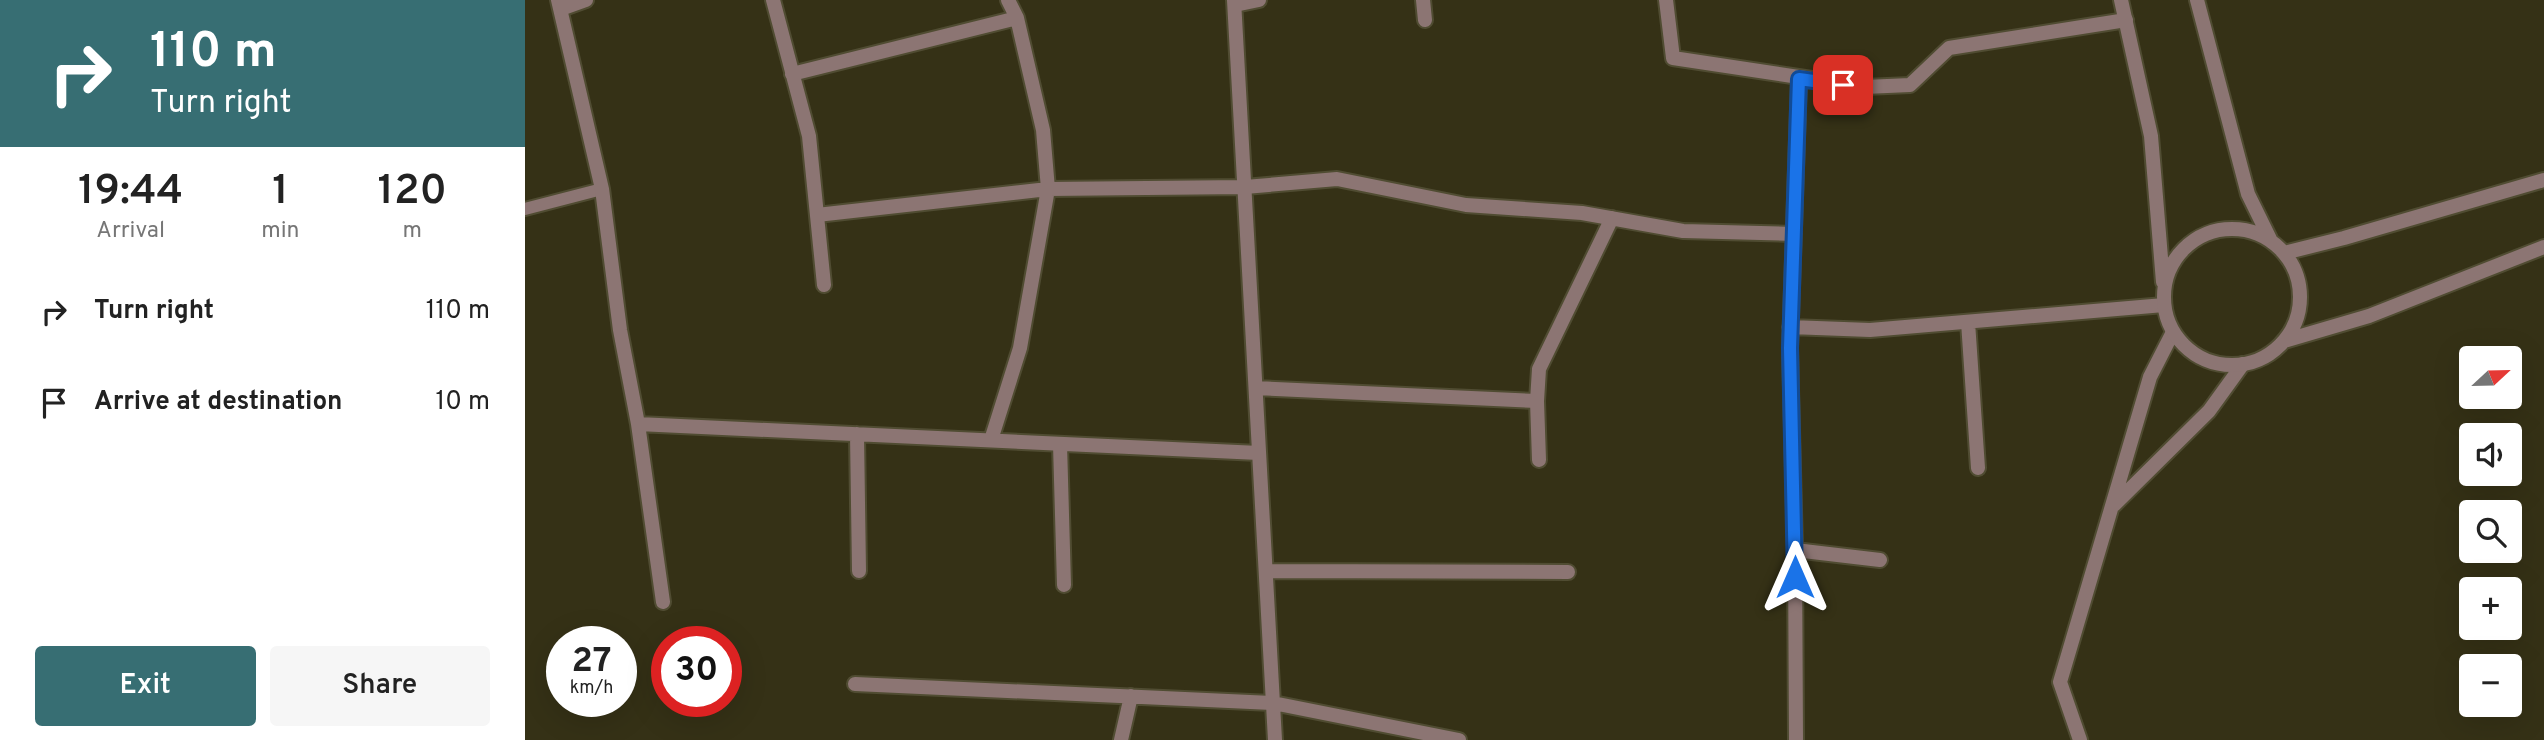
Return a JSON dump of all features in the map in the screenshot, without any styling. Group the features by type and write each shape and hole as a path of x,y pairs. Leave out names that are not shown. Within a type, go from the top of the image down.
{"street":[{"path":"586,0 559,4 602,189 663,602"},
{"path":"773,0 809,136 824,285"},
{"path":"991,440 1020,348 1048,189 1043,130 1017,18 1008,0"},
{"path":"1259,0 1234,3 1275,740"},
{"path":"1423,0 1425,20"},
{"path":"1666,0 1673,58 1865,87 1910,85 1949,48 2126,20"},
{"path":"2121,0 2151,136 2164,299 2173,331 2196,355 2211,362 2227,365 2258,360 2284,341 2296,320 2300,297 2296,274 2284,253 2271,241 2252,232 2232,228 2211,231 2193,240 2178,255 2168,272 2164,299"},
{"path":"2197,0 2248,194 2271,241"},
{"path":"792,74 1017,18"},
{"path":"1796,740 1790,327 1799,79"},
{"path":"817,215 1048,189 1245,187 1338,179 1466,205 1582,213 1683,231 1794,234"},
{"path":"2284,253 2544,180"},
{"path":"1539,460 1539,369 1612,218"},
{"path":"2284,341 2369,316 2544,247"},
{"path":"1790,327 1870,330 1968,322 2164,299"},
{"path":"1968,322 1978,468"},
{"path":"2080,740 2060,682 2150,377 2173,331"},
{"path":"2112,506 2209,411 2243,364"},
{"path":"1256,387 1537,401"},
{"path":"638,424 1259,453"},
{"path":"857,434 859,570"},
{"path":"1060,443 1064,585"},
{"path":"1795,550 1880,560"},
{"path":"1266,571 1568,572"},
{"path":"855,684 1273,703 1459,740"},
{"path":"1121,740 1131,696"}],"lane":[{"path":"525,209 602,189"}],"route":[{"path":"1795,577 1790,348 1799,79 1843,85"}]}
